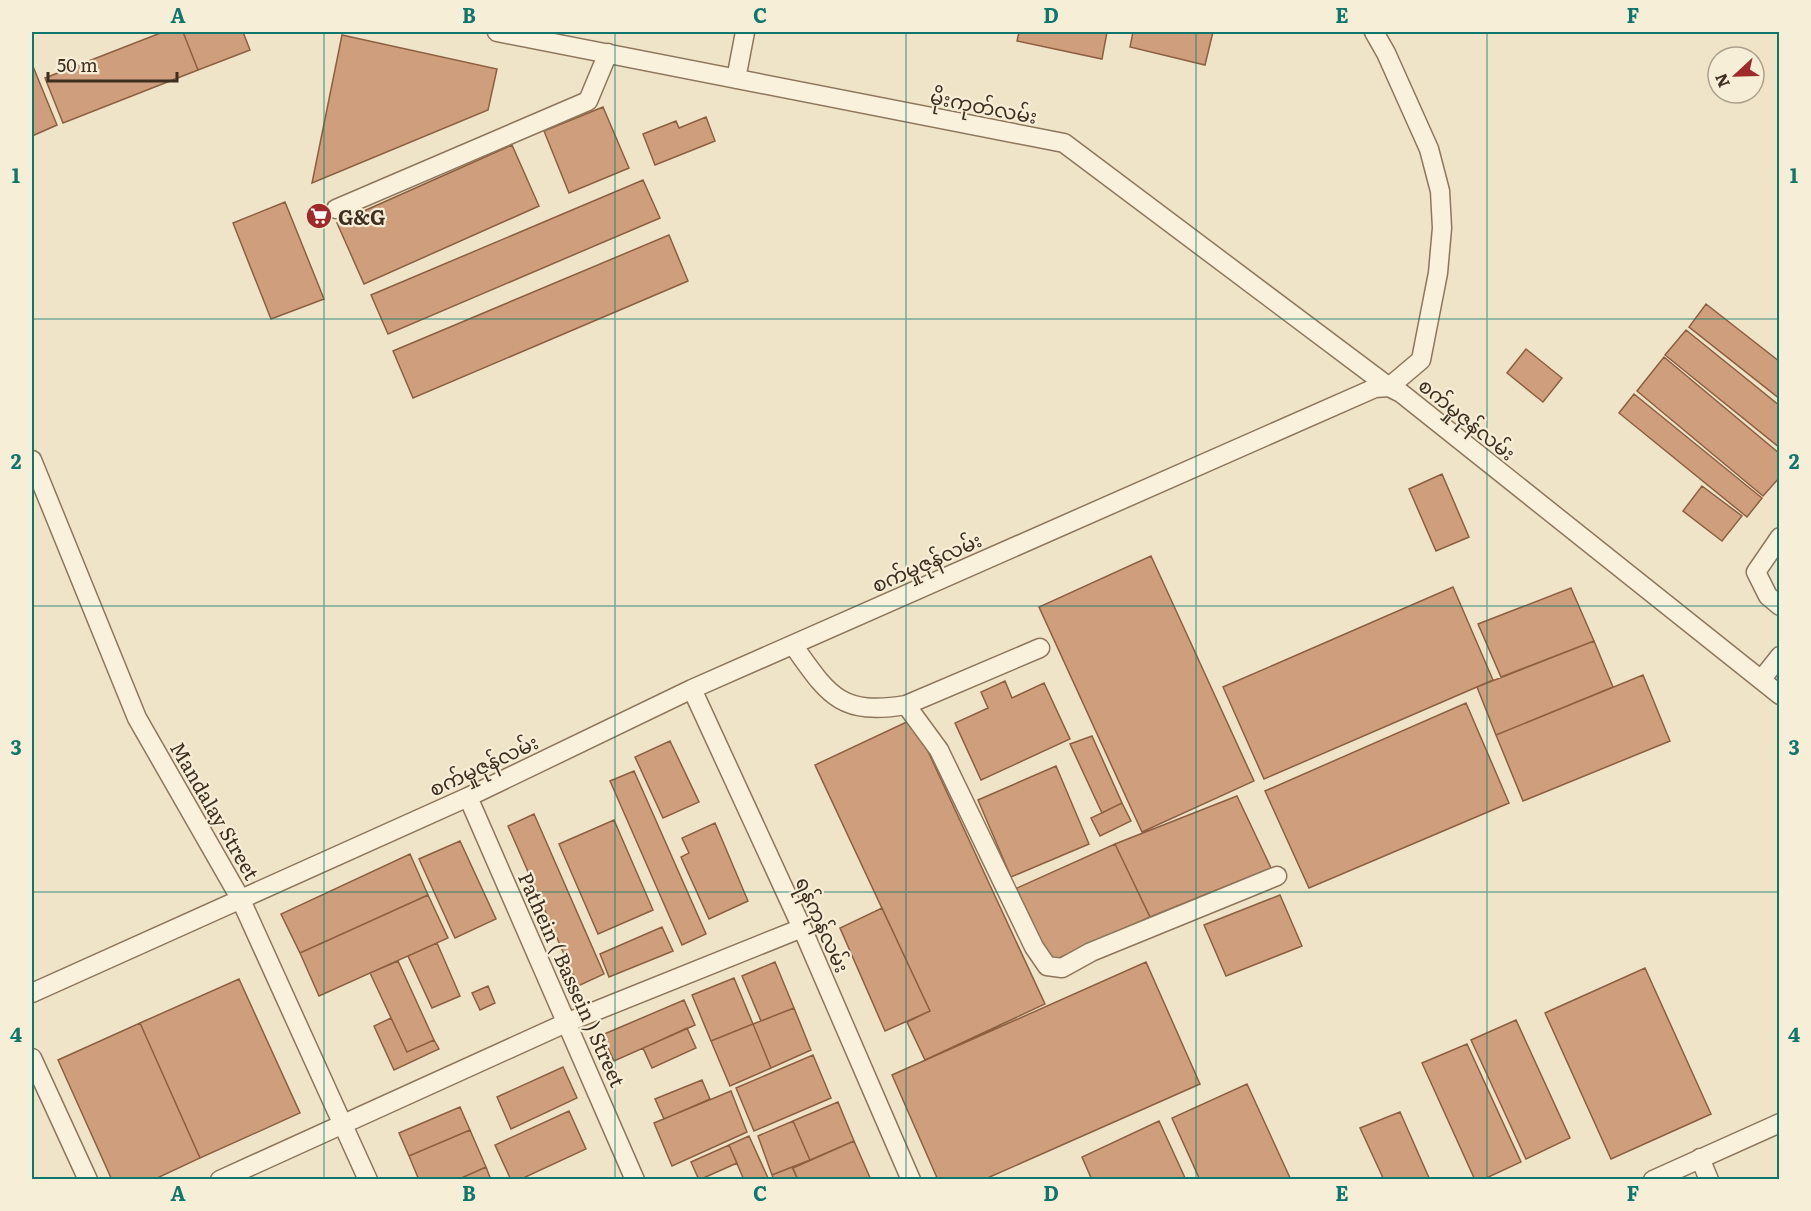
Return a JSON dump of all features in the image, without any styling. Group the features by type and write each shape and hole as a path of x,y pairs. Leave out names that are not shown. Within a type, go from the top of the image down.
{"street":[{"name":"မိုးကုတ်လမ်း","path":"497,32 1064,144 1389,387"},
{"path":"736,78 745,32"},
{"path":"1374,32 1386,53 1429,149 1440,190 1442,228 1438,273 1421,360 1389,387"},
{"path":"336,209 588,101 608,53"},
{"name":"စက်မှုဇုန်လမ်း","path":"32,993 468,796 692,689 1375,388 1389,387 1401,393 1779,695"},
{"name":"Mandalay Street","path":"32,460 137,718 240,898 368,1179"},
{"path":"1779,537 1756,572 1768,596 1779,606"},
{"path":"793,645 824,689 847,704 888,708 906,705 1040,648"},
{"path":"1761,680 1779,656"},
{"name":"ရန်ကုန်လမ်း","path":"692,689 802,928 911,1179"},
{"path":"906,705 939,750 1034,948 1047,966 1062,968 1091,952 1278,876"},
{"name":"Pathein ( Bassein ) Street","path":"468,796 635,1179"},
{"path":"220,1179 568,1022 802,928"},
{"path":"32,1059 88,1179"},
{"path":"1653,1179 1779,1123"},
{"path":"1700,1158 1709,1179"}],"building":[{"path":"163,32 183,32 198,70 63,123 45,78"},
{"path":"183,32 243,32 250,50 198,70"},
{"path":"1019,32 1107,32 1102,59 1017,41"},
{"path":"1133,32 1213,32 1205,65 1130,47"},
{"path":"342,35 497,69 488,110 312,183"},
{"path":"32,64 57,125 32,136"},
{"path":"603,107 629,168 569,193 544,131"},
{"path":"706,117 715,141 655,165 643,134 676,121 679,128"},
{"path":"512,145 539,206 364,284 337,223"},
{"path":"643,180 660,218 388,334 371,295"},
{"path":"285,202 324,299 271,319 233,223"},
{"path":"669,235 688,281 413,398 393,351"},
{"path":"1706,304 1780,362 1780,399 1689,327"},
{"path":"1686,330 1780,406 1780,448 1665,355"},
{"path":"1526,349 1562,378 1543,402 1507,373"},
{"path":"1664,357 1780,454 1780,477 1763,496 1637,391"},
{"path":"1634,394 1762,498 1747,517 1619,413"},
{"path":"1442,474 1469,537 1436,551 1409,489"},
{"path":"1702,486 1742,516 1722,541 1683,511"},
{"path":"1151,556 1254,781 1142,832 1039,607"},
{"path":"1453,587 1493,680 1264,779 1223,687"},
{"path":"1571,588 1594,641 1501,677 1478,624"},
{"path":"1594,641 1613,687 1496,735 1477,687"},
{"path":"1643,675 1670,741 1523,801 1496,735"},
{"path":"1005,681 1012,698 1044,683 1070,739 981,780 955,723 988,708 981,692"},
{"path":"1466,703 1509,803 1309,888 1265,791"},
{"path":"913,719 1045,1004 925,1060 907,1022 930,1011 815,765"},
{"path":"1092,736 1122,803 1102,813 1070,744"},
{"path":"670,741 699,802 663,818 635,757"},
{"path":"1056,766 1089,844 1011,877 978,800"},
{"path":"634,771 706,934 682,945 610,781"},
{"path":"1237,796 1271,868 1150,917 1115,844"},
{"path":"1122,803 1131,821 1100,836 1091,818"},
{"path":"534,814 604,974 578,986 508,826"},
{"path":"614,820 653,910 598,934 559,844"},
{"path":"715,823 748,901 709,919 681,857 689,853 682,838"},
{"path":"460,841 496,919 455,938 419,859"},
{"path":"1115,844 1150,917 1050,962 1015,889"},
{"path":"410,854 428,895 300,953 281,914"},
{"path":"428,895 448,938 319,996 300,953"},
{"path":"1280,895 1302,946 1226,976 1204,925"},
{"path":"882,908 930,1011 885,1031 840,928"},
{"path":"662,927 673,951 609,977 600,954"},
{"path":"437,943 460,996 432,1008 408,956"},
{"path":"398,961 434,1040 407,1052 370,973"},
{"path":"775,962 794,1008 761,1021 742,976"},
{"path":"1146,962 1200,1084 983,1180 938,1180 892,1075"},
{"path":"1645,968 1711,1114 1611,1159 1545,1013"},
{"path":"734,978 753,1024 711,1041 692,995"},
{"path":"239,979 300,1113 200,1158 140,1023"},
{"path":"488,986 495,1003 480,1010 472,993"},
{"path":"684,1000 695,1025 614,1061 602,1035"},
{"path":"794,1008 811,1050 771,1068 753,1024"},
{"path":"391,1018 407,1052 434,1040 439,1049 394,1070 374,1026"},
{"path":"1516,1020 1570,1138 1526,1159 1471,1040"},
{"path":"140,1023 200,1158 153,1180 112,1180 58,1060"},
{"path":"753,1024 771,1068 730,1086 711,1041"},
{"path":"687,1028 696,1048 652,1068 643,1048"},
{"path":"1467,1044 1521,1162 1482,1180 1475,1180 1422,1063"},
{"path":"813,1055 831,1098 754,1131 736,1088"},
{"path":"563,1067 577,1098 511,1129 497,1097"},
{"path":"702,1080 710,1099 664,1119 655,1099"},
{"path":"1247,1084 1291,1180 1200,1180 1172,1118"},
{"path":"731,1091 747,1132 672,1166 654,1123"},
{"path":"838,1102 854,1141 810,1160 793,1121"},
{"path":"460,1107 470,1130 409,1156 399,1133"},
{"path":"569,1111 586,1149 519,1180 511,1180 495,1145"},
{"path":"1400,1112 1430,1180 1384,1180 1360,1128"},
{"path":"793,1121 810,1160 772,1175 758,1136"},
{"path":"1159,1121 1186,1180 1092,1180 1082,1157"},
{"path":"470,1130 486,1167 457,1180 419,1180 409,1156"},
{"path":"749,1136 768,1178 764,1180 744,1180 729,1145"},
{"path":"854,1141 871,1180 798,1180 793,1168"},
{"path":"729,1145 737,1163 699,1180 691,1162"},
{"path":"486,1167 491,1180 457,1180"},
{"path":"792,1167 798,1180 774,1180 772,1175"}],"place":[{"name":"G&G","path":"319,216"}]}
